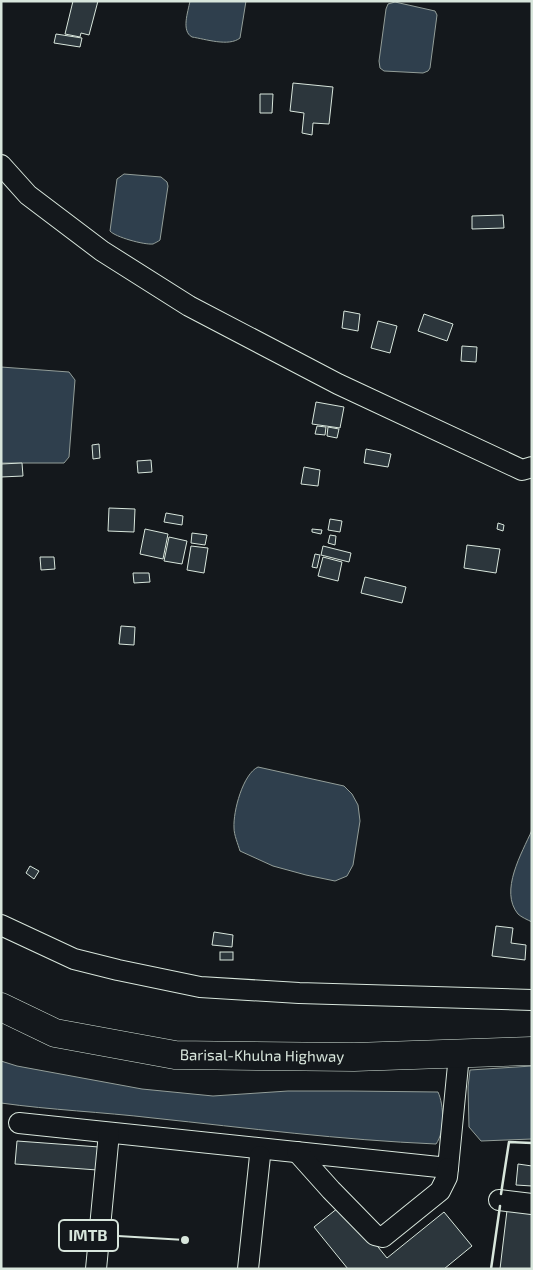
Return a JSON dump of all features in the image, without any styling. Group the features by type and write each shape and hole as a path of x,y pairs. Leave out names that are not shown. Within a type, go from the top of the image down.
{"highway":[{"name":"Barisal-Khulna Highway","path":"1,1007 55,1034 176,1056 354,1057 532,1051"}],"street":[{"path":"1,165 28,195 102,250 189,306 338,384 522,470 532,467"},
{"path":"1,925 74,959 200,987 299,993 532,1000"},
{"path":"297,1152 375,1235 383,1237 440,1191 447,1177 458,1065"},
{"path":"19,1123 448,1168"},
{"path":"96,1269 109,1132"},
{"path":"248,1269 260,1156"},
{"path":"499,1200 532,1204"}],"water":[{"path":"190,1 246,1 240,38 235,41 223,42 192,37 186,26"},
{"path":"395,2 435,11 437,15 428,71 423,73 384,71 380,68 379,61 386,9 388,4"},
{"path":"124,174 161,177 167,182 160,240 153,244 130,240 110,231 117,179"},
{"path":"1,367 69,372 75,380 69,457 64,463 1,463"},
{"path":"258,767 344,786 352,794 358,805 360,821 353,865 347,876 335,881 306,875 273,866 240,851 234,831 235,812 240,794 248,777"},
{"path":"532,830 532,922 518,914 513,905 511,883 518,861"},
{"path":"1,1061 17,1066 142,1089 213,1096 288,1091 438,1092 442,1111 441,1133 436,1144 400,1142 329,1137 1,1103"},
{"path":"532,1066 532,1139 481,1141 469,1127 468,1087 470,1070"}],"building":[{"path":"73,1 98,1 89,35 81,33 80,37 65,34"},
{"path":"56,34 82,38 80,47 54,43"},
{"path":"293,83 333,87 329,124 313,123 312,135 302,133 304,113 290,111"},
{"path":"260,94 273,94 272,113 260,113"},
{"path":"503,215 504,228 472,229 472,216"},
{"path":"344,311 360,314 358,331 342,328"},
{"path":"424,314 453,324 447,341 418,331"},
{"path":"378,321 397,326 390,353 371,348"},
{"path":"462,346 477,347 476,362 461,361"},
{"path":"316,402 344,407 340,428 312,424"},
{"path":"317,426 326,427 325,435 315,434"},
{"path":"328,427 339,429 337,438 327,436"},
{"path":"99,444 100,458 93,459 92,445"},
{"path":"366,449 391,454 388,467 364,463"},
{"path":"151,460 152,472 138,473 137,461"},
{"path":"22,463 23,476 1,477 1,464"},
{"path":"304,467 320,470 318,486 301,484"},
{"path":"109,508 135,509 134,532 108,531"},
{"path":"166,513 183,516 182,525 164,522"},
{"path":"330,519 342,521 340,532 328,530"},
{"path":"498,523 504,525 503,531 497,529"},
{"path":"145,529 168,534 163,559 140,554"},
{"path":"312,529 322,530 321,534 312,532"},
{"path":"192,533 207,535 205,545 191,543"},
{"path":"330,535 336,536 335,545 328,543"},
{"path":"169,537 187,541 182,564 164,561"},
{"path":"467,545 500,549 496,573 464,568"},
{"path":"191,546 208,548 204,573 187,570"},
{"path":"323,546 351,553 349,562 321,555"},
{"path":"315,554 320,555 317,568 312,567"},
{"path":"40,557 54,557 55,569 41,570"},
{"path":"323,557 342,562 338,581 318,576"},
{"path":"133,573 149,573 150,582 134,583"},
{"path":"365,577 406,587 402,603 361,593"},
{"path":"121,626 135,627 134,645 119,644"},
{"path":"30,866 39,871 34,879 26,873"},
{"path":"496,926 513,928 511,943 526,945 525,960 492,956"},
{"path":"214,932 233,935 232,947 212,945"},
{"path":"220,952 233,952 233,960 220,960"},
{"path":"17,1141 113,1148 111,1171 15,1164"},
{"path":"518,1164 532,1166 532,1186 516,1185"},
{"path":"508,1202 532,1205 532,1269 500,1269"},
{"path":"343,1204 387,1258 444,1212 472,1246 444,1269 348,1269 314,1227"}],"wall":[{"path":"501,1194 509,1142 532,1143"},
{"path":"491,1269 500,1206"}],"place":[{"name":"IMTB","path":"185,1240"}]}
